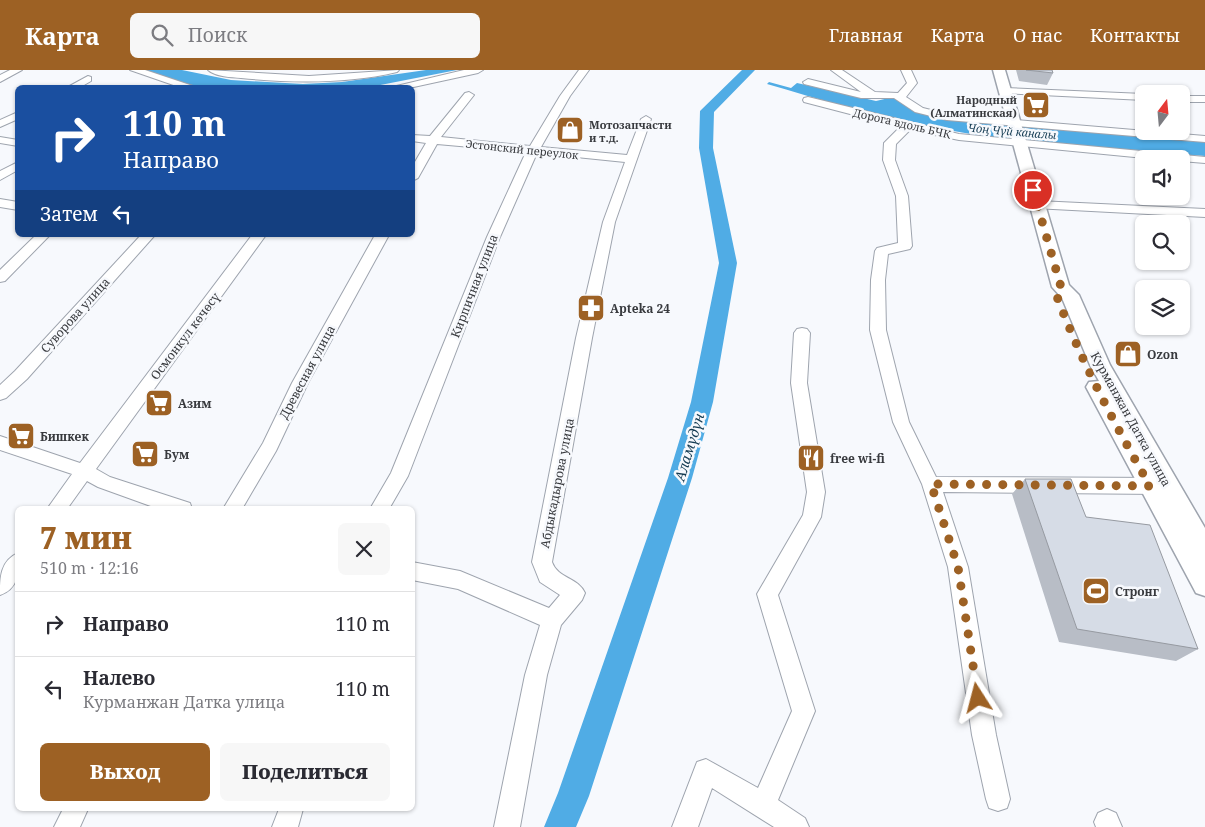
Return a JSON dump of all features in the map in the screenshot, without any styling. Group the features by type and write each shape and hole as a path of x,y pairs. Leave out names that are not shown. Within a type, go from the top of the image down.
{"main road":[{"name":"Курманжан Датка улица","path":"999,70 1061,287 1056,294 1084,364 1159,486 1205,550"},
{"name":"Курманжан Датка улица","path":"1159,486 1205,585"}],"street":[{"path":"0,79 17,70"},
{"path":"135,70 184,85"},
{"path":"213,70 224,73 299,80 371,75 397,70"},
{"path":"384,85 397,70"},
{"path":"407,85 478,70"},
{"name":"Кирпичная улица","path":"381,506 399,476 499,222 534,150 572,85 584,70"},
{"path":"836,70 873,95"},
{"path":"899,98 912,83 906,70"},
{"path":"77,85 88,79"},
{"path":"808,82 861,95 896,95 919,110 947,117 1205,139"},
{"path":"1005,90 1135,97"},
{"path":"415,173 434,139 469,95"},
{"path":"1190,99 1205,99"},
{"name":"Дорога вдоль БЧК","path":"808,100 959,137 1205,160"},
{"path":"0,124 15,116"},
{"name":"Абдыкадырова улица","path":"507,827 536,675 552,620 575,593 547,576 542,562 584,338 609,222 646,119"},
{"path":"908,126 890,143 889,160 902,196 905,246 882,251 878,280 878,330 901,422 931,484 958,567 984,736 998,799"},
{"name":"Эстонский переулок","path":"415,138 631,160"},
{"path":"0,140 15,142"},
{"path":"0,176 15,167"},
{"path":"0,203 15,206"},
{"path":"1038,205 1204,214"},
{"path":"0,278 41,237"},
{"name":"Суворова улица","path":"0,394 21,375 146,237"},
{"name":"Осмонкул көчөсү","path":"58,506 258,237"},
{"name":"Древесная улица","path":"234,506 270,446 300,383 381,237"},
{"path":"763,805 804,711 767,594 812,517 816,492 799,383 802,333"},
{"path":"0,443 84,471 104,482 174,506"},
{"path":"931,484 1159,486"},
{"path":"0,586 15,566"},
{"path":"415,572 460,580 552,620"},
{"path":"685,827 706,771 796,827"},
{"path":"66,827 75,811"},
{"path":"285,827 290,811"}],"water":[{"path":"143,70 182,70 231,80 303,84 342,82 426,70 457,70 380,85 192,85"},
{"name":"Чоң Чүй каналы","path":"769,82 791,88 797,83 876,101 893,97 912,109 989,124 1135,136 1135,140 1205,142 1205,156 1190,155 1190,150 1135,151 1063,145 956,132 863,111 767,84"}],"building":[{"path":"1026,70 1052,70 1053,73"},
{"name":"Стронг","path":"1025,479 1071,479 1086,517 1150,525 1198,649 1077,629"}],"waterway":[{"name":"Аламүдүн","path":"560,827 573,796 680,478 702,402 728,263 706,148 707,111 749,70"}],"place":[{"name":"Народный (Алматинская)","path":"1036,105"},
{"name":"Мотозапчасти и т.д.","path":"570,130"},
{"name":"Apteka 24","path":"591,308"},
{"name":"Ozon","path":"1128,354"},
{"name":"Азим","path":"159,403"},
{"name":"Бишкек","path":"21,436"},
{"name":"Бум","path":"145,454"},
{"name":"free wi-fi","path":"811,458"},
{"name":"Стронг","path":"1096,591"}],"route":[{"path":"978,698 958,567 931,484 1150,486 1084,364 1068,327 1056,294 1061,287 1033,190"}]}
